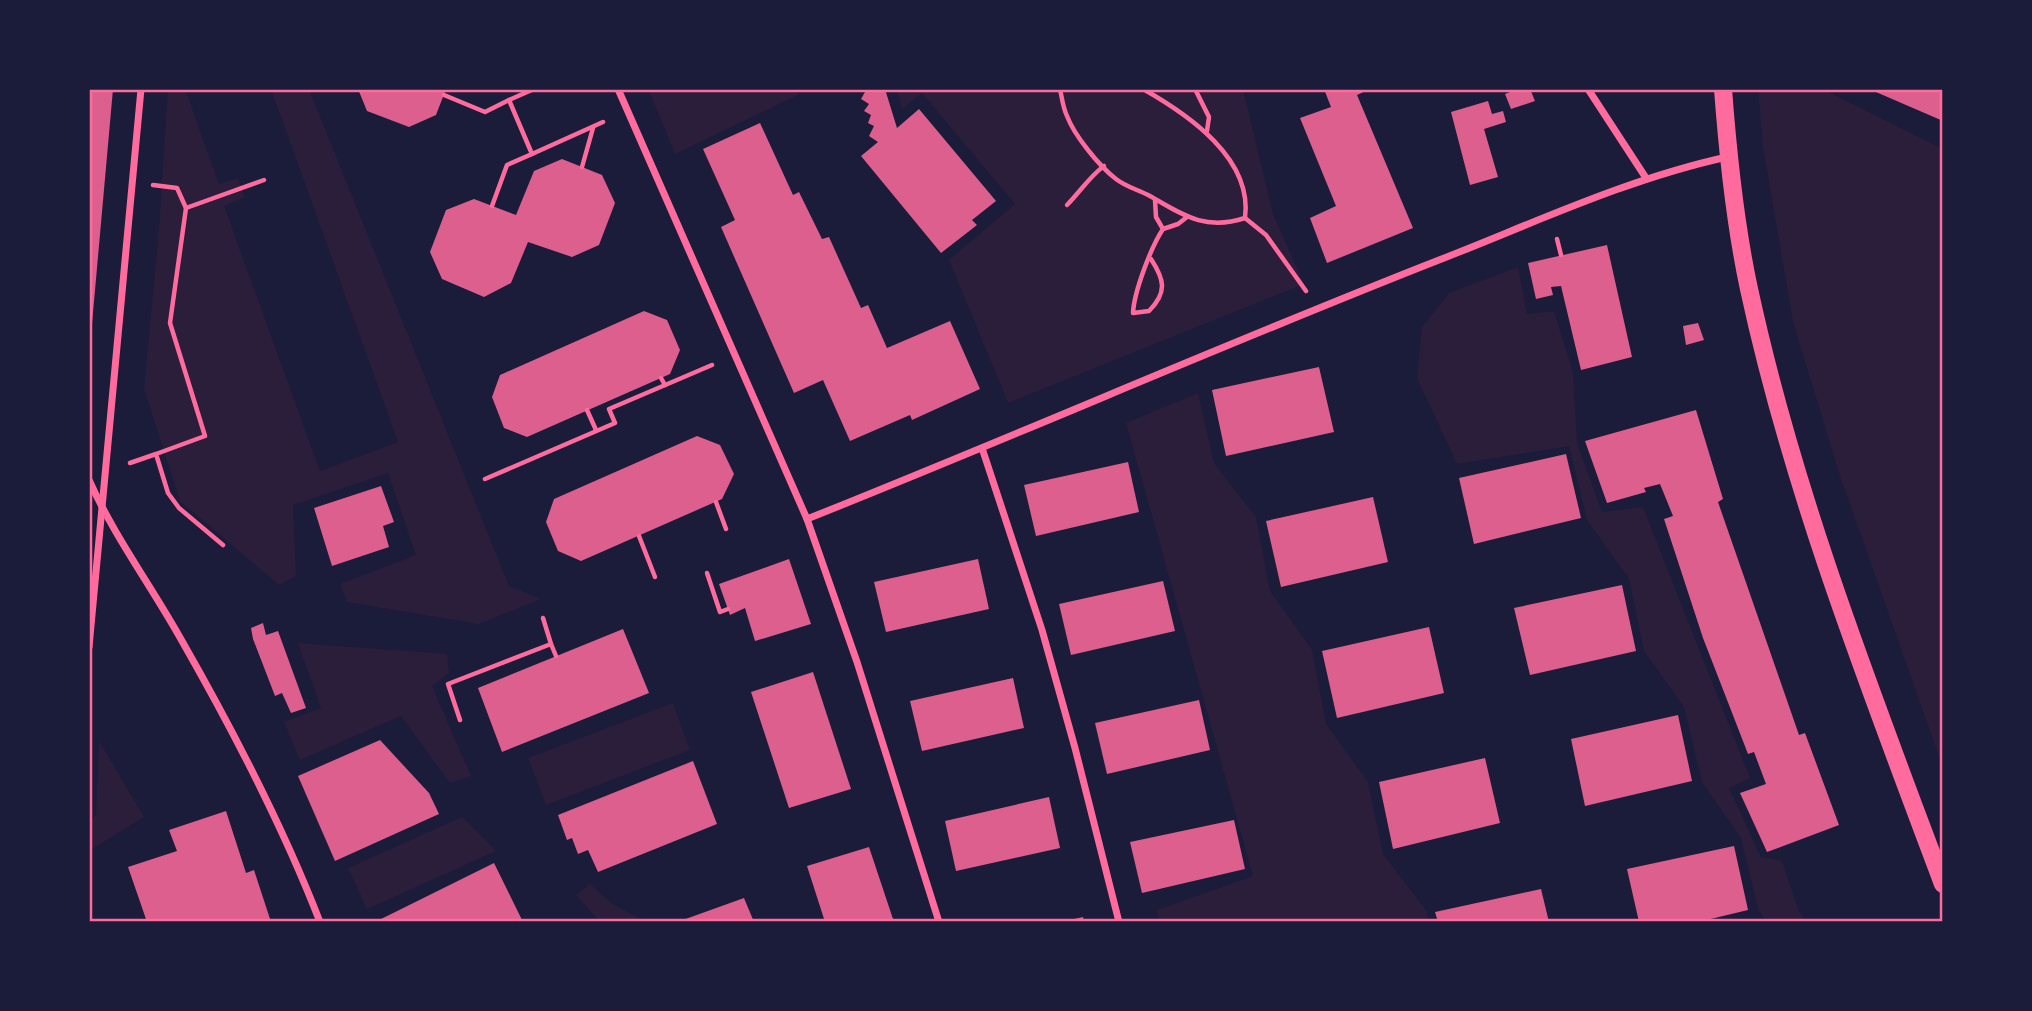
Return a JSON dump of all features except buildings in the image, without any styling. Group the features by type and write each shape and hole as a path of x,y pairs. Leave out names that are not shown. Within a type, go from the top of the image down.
{"main road":[{"path":"1723,89 1728,157 1749,287 1782,425 1820,545 1943,884"}],"street":[{"path":"89,647 141,89"},
{"path":"618,89 807,519 857,662 939,922"},
{"path":"1588,89 1646,178"},
{"path":"807,519 1331,303 1646,178 1728,157"},
{"path":"982,448 1042,630 1119,922"},
{"path":"89,480 101,506 181,639 259,781 320,922"},
{"path":"89,492 101,506"}],"path":[{"path":"444,95 485,111 534,89"},
{"path":"1060,89 1067,117 1082,142 1116,179 1166,208 1188,217 1215,224 1245,218"},
{"path":"1143,89 1207,131 1243,184 1247,204 1245,218"},
{"path":"1195,89 1209,117 1207,131"},
{"path":"509,100 532,154"},
{"path":"492,206 507,164 603,122"},
{"path":"582,167 594,127"},
{"path":"1067,205 1095,172 1104,166"},
{"path":"186,208 264,180"},
{"path":"130,463 205,436 170,323 186,208 177,188 148,185"},
{"path":"1155,200 1156,217 1163,229"},
{"path":"1151,258 1163,278 1159,298 1149,311 1132,313 1135,293 1143,279 1144,267 1151,258 1157,238 1163,229 1188,217"},
{"path":"1245,218 1266,235 1307,292"},
{"path":"1557,239 1561,255"},
{"path":"485,479 615,423 609,409 712,365"},
{"path":"661,377 665,385"},
{"path":"587,410 596,430"},
{"path":"156,454 168,493 179,508 223,545"},
{"path":"716,502 726,529"},
{"path":"639,536 655,577"},
{"path":"706,573 720,612 728,609"},
{"path":"543,618 556,656"},
{"path":"460,719 448,684 551,644"}],"shaded area":[{"path":"168,89 185,89 219,184 238,178 245,197 224,206 320,471 398,442 271,89 309,89 509,586 541,599 479,624 347,602 340,584 416,555 388,473 293,505 296,576 279,585 180,501 144,389 159,229"},
{"path":"648,89 793,89 800,94 675,154"},
{"path":"897,89 1243,89 1273,214 1304,284 1008,403 949,260 1015,204 922,93 902,109"},
{"path":"1758,89 1822,89 1943,149 1943,768 1840,476 1793,322 1763,147"},
{"path":"1518,267 1527,314 1554,311 1573,372 1577,443 1602,512 1643,507 1750,778 1729,788 1761,857 1782,861 1798,909 1806,922 1766,922 1758,909 1741,838 1702,782 1684,707 1644,651 1629,579 1587,520 1569,446 1457,464 1417,378 1422,327 1449,293"},
{"path":"1198,393 1214,463 1256,517 1270,591 1312,650 1326,724 1368,782 1383,854 1426,910 1429,922 1159,922 1157,910 1253,876 1126,423"},
{"path":"298,643 447,654 449,673 432,686 471,776 450,783 401,716 300,760 284,722 321,708"},
{"path":"673,703 690,750 546,805 528,758"},
{"path":"99,741 144,817 89,851 89,821 96,815"},
{"path":"462,817 496,851 367,909 348,868"},
{"path":"590,884 611,903 646,922 600,922 576,895"}]}
